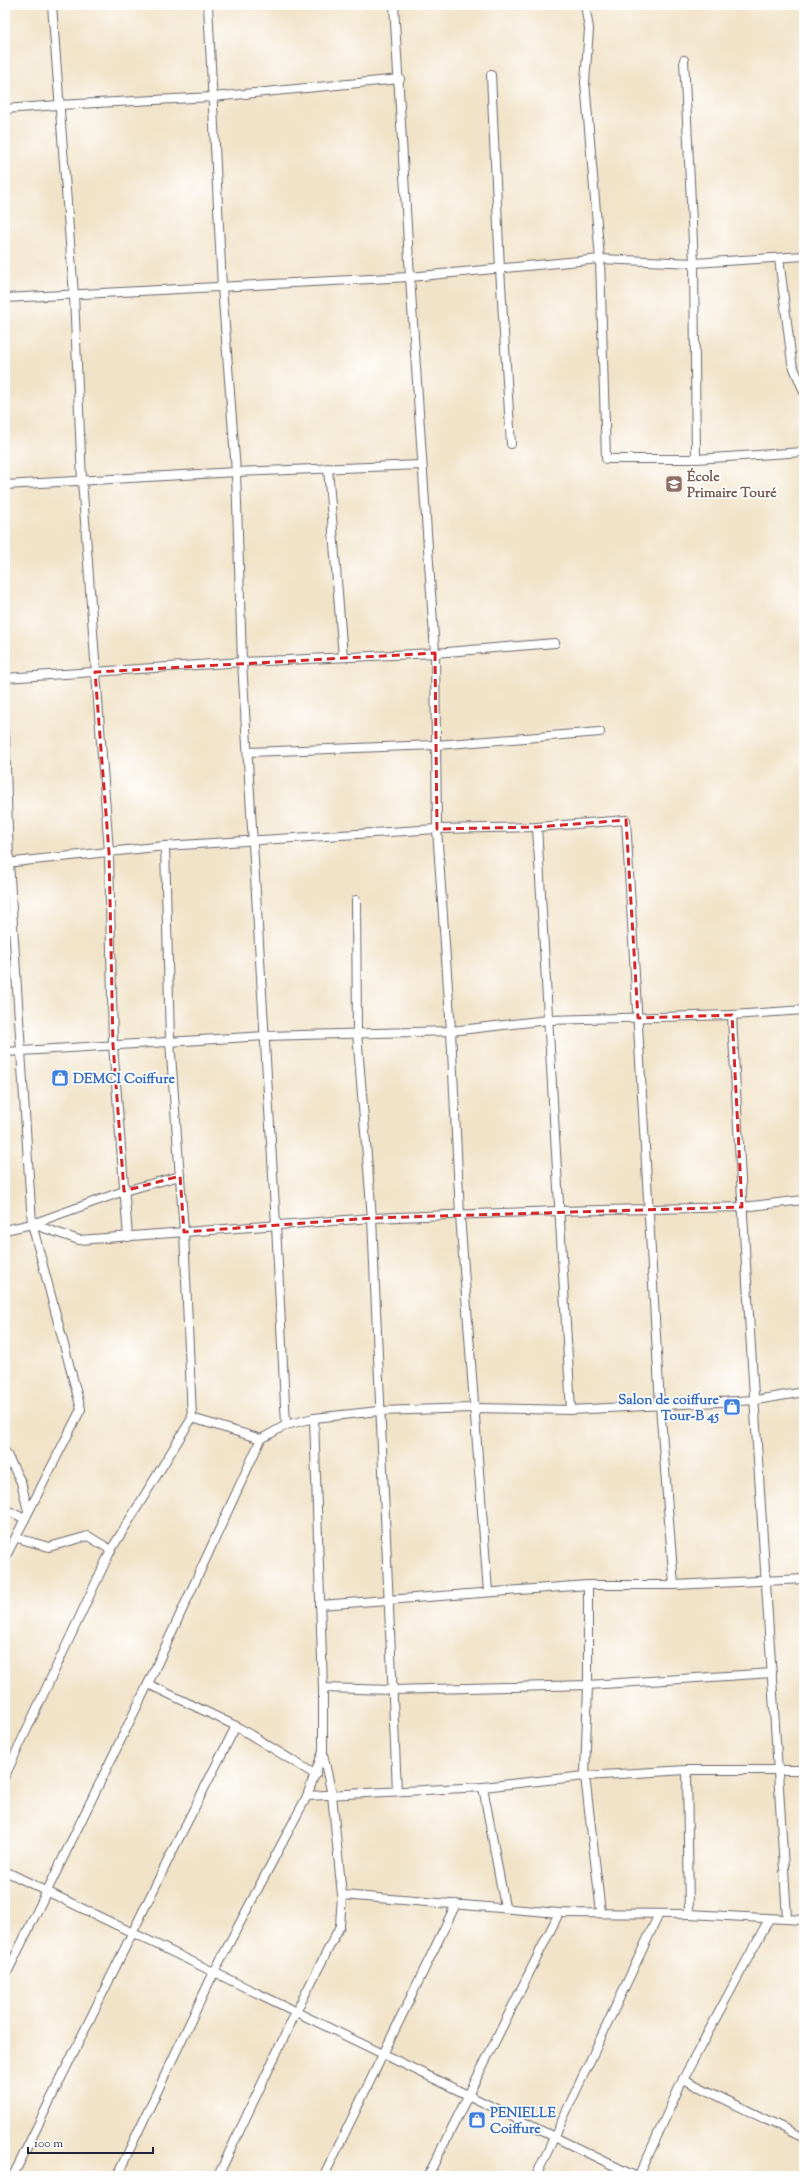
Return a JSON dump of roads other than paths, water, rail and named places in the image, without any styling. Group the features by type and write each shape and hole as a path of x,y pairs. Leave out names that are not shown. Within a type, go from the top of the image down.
{"street":[{"path":"52,5 58,105 74,295 82,480 109,852 113,1045 128,1236"},
{"path":"208,5 222,287 236,472 242,662 254,840 286,1426"},
{"path":"394,5 400,79 410,278 435,653 437,829 452,1030 460,1215 473,1408 488,1592"},
{"path":"585,5 589,29 585,82 600,260 606,459 696,459 804,452"},
{"path":"684,60 694,263 696,459"},
{"path":"491,75 500,269 512,444"},
{"path":"5,109 213,97 400,79"},
{"path":"5,298 410,278 600,260 694,263 804,256"},
{"path":"779,258 792,363 804,392"},
{"path":"5,485 236,472 422,465"},
{"path":"328,468 343,657"},
{"path":"5,678 242,662 435,653 555,643"},
{"path":"248,752 436,745 600,732"},
{"path":"5,735 7,862 32,1224 81,1409 26,1515 17,1538 5,1558"},
{"path":"7,862 165,846 437,829 537,827 626,820 660,1405 674,1585"},
{"path":"537,827 558,1211 571,1410"},
{"path":"5,1776 112,1550 192,1418 184,1232 170,1041 165,846"},
{"path":"356,900 357,1033 372,1218 379,1411 397,1791"},
{"path":"5,1052 265,1036 452,1030 548,1020 732,1015 804,1010"},
{"path":"732,1015 742,1207 756,1400 787,1918"},
{"path":"5,1230 32,1224 124,1191 180,1176"},
{"path":"32,1224 79,1240 372,1218 558,1211 742,1207 804,1200"},
{"path":"5,1977 46,1890 148,1684 261,1439 286,1426 314,1418 379,1411 473,1408 571,1410 756,1400 804,1392"},
{"path":"192,1418 261,1439"},
{"path":"218,2176 296,2012 340,1926 342,1895 332,1795 323,1754 323,1688 314,1418"},
{"path":"5,1451 21,1482 26,1515"},
{"path":"5,1509 26,1515"},
{"path":"17,1538 49,1547 88,1536 112,1550"},
{"path":"320,1605 588,1585 674,1585 767,1579 804,1579"},
{"path":"588,1585 588,1685 585,1776 601,1912"},
{"path":"323,1688 392,1690 588,1685 772,1673"},
{"path":"148,1684 236,1726 316,1775"},
{"path":"13,2176 236,1726"},
{"path":"117,2176 214,1972 307,1796 323,1754"},
{"path":"687,1770 689,1914"},
{"path":"307,1796 483,1787 585,1776 687,1770 804,1770"},
{"path":"483,1787 505,1907"},
{"path":"5,1871 634,2176"},
{"path":"342,1895 505,1907 559,1913 601,1912 689,1914 804,1920"},
{"path":"324,2176 456,1904"},
{"path":"428,2176 467,2095 559,1913"},
{"path":"536,2176 659,1914"},
{"path":"639,2176 683,2079 769,1919"},
{"path":"683,2079 804,2138"}],"place":[{"name":"École Primaire Touré","path":"674,484"},
{"name":"DEMCI Coiffure","path":"60,1078"},
{"name":"Salon de coiffure Tour-B 45","path":"732,1407"},
{"name":"PENIELLE Coiffure","path":"477,2120"}]}
